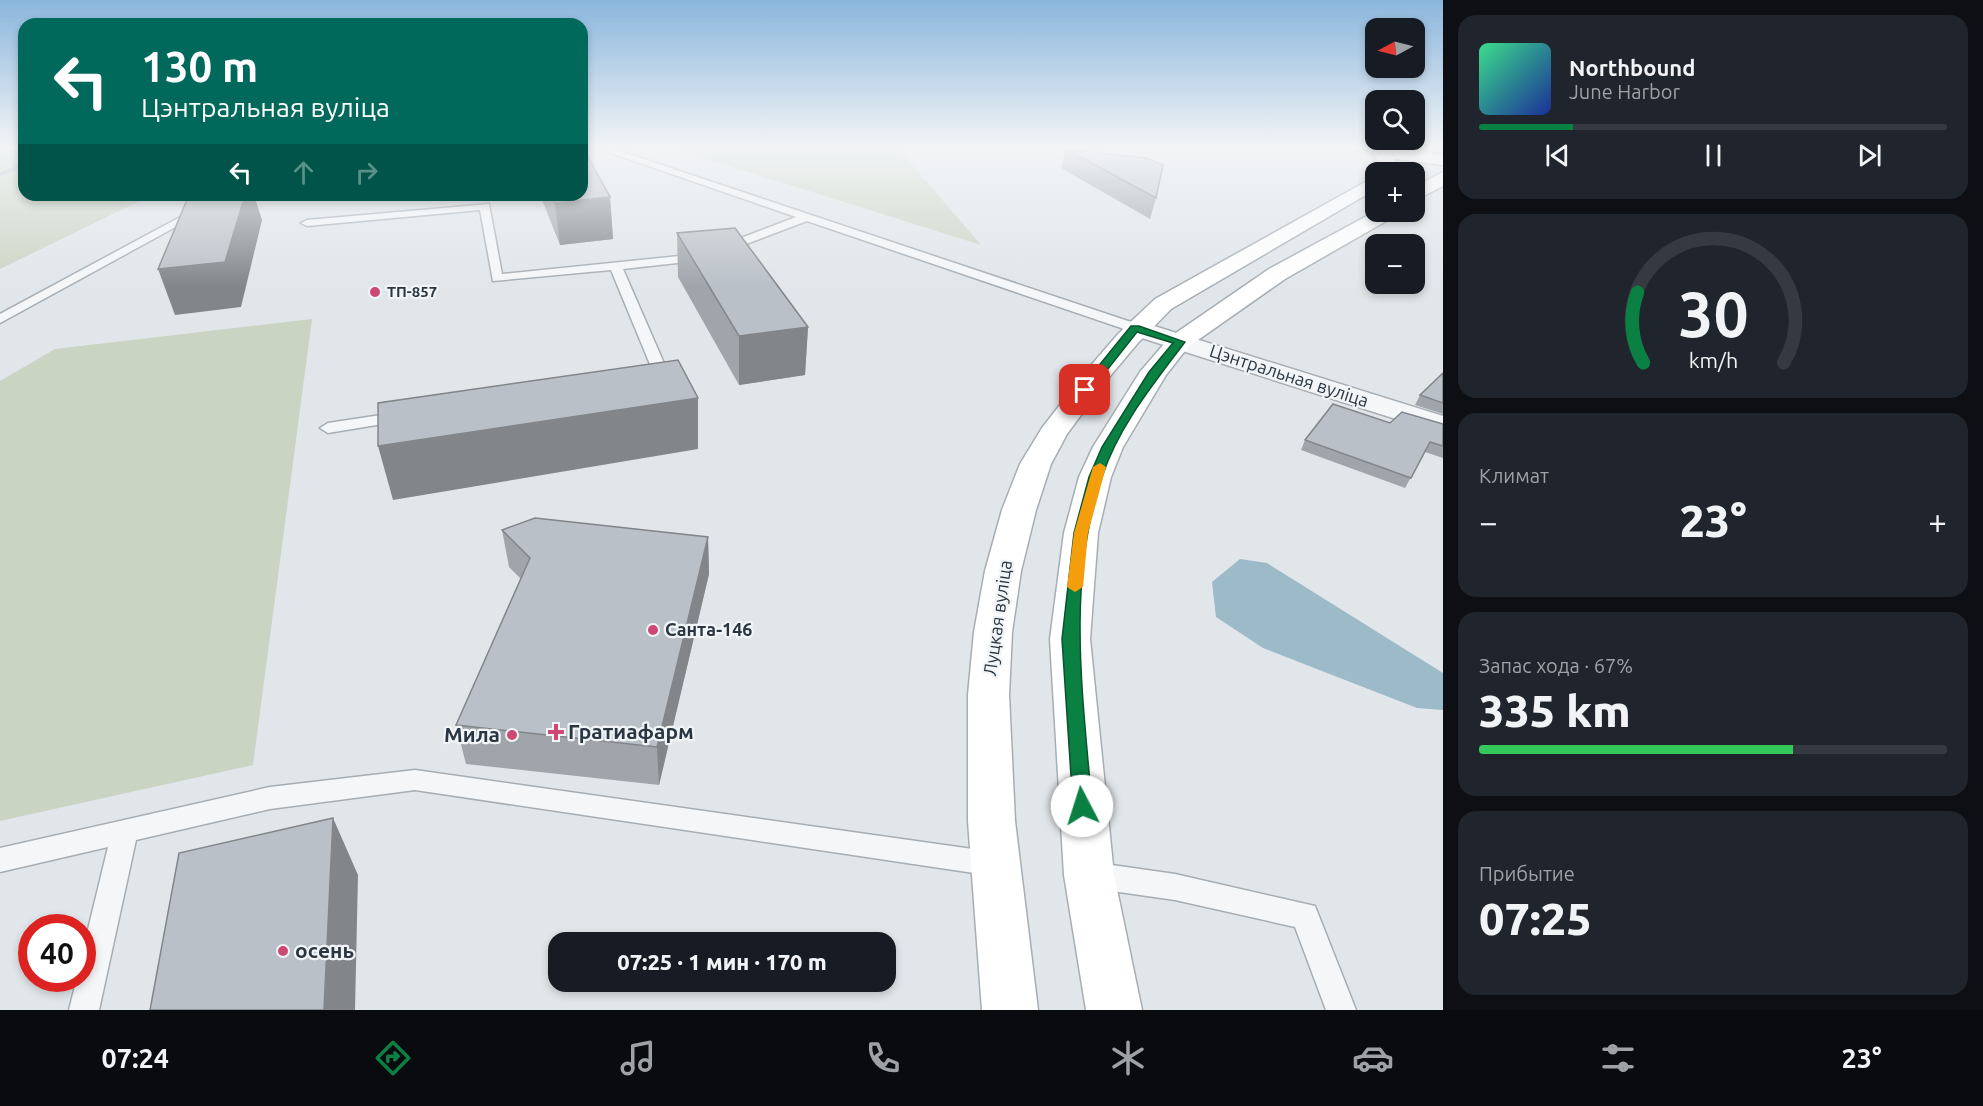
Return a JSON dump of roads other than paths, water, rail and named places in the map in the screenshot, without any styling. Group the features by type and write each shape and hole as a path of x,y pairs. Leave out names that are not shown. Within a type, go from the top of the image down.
{"street":[{"name":"Луцкая вуліца","path":"1010,1010 996,864 988,698 997,599 1010,540 1027,488 1049,439 1109,357 1135,328 1163,304 1325,192"},
{"path":"1114,1010 1089,875 1074,713 1070,639 1081,533 1095,477 1108,447 1154,372 1179,342 1277,274 1370,222"},
{"name":"Цэнтральная вуліца","path":"1135,328 1443,425"}],"lane":[{"path":"730,192 1135,328"},
{"path":"0,319 218,201"},
{"path":"307,223 485,206 497,278 700,257 807,218"},
{"path":"616,266 663,377 640,380"},
{"path":"328,428 420,414"},
{"path":"0,860 270,798 415,780 996,864"},
{"path":"84,1010 125,832"},
{"path":"1089,875 1175,887 1305,916 1341,1010"}],"water":[{"path":"1240,559 1267,563 1443,673 1443,710 1417,708 1263,648 1216,617 1212,582"}],"place":[{"name":"ТП-857","path":"375,292"},
{"name":"Санта-146","path":"653,630"},
{"name":"Гратиафарм","path":"556,732"},
{"name":"Мила","path":"512,735"},
{"name":"осень","path":"283,951"}]}
